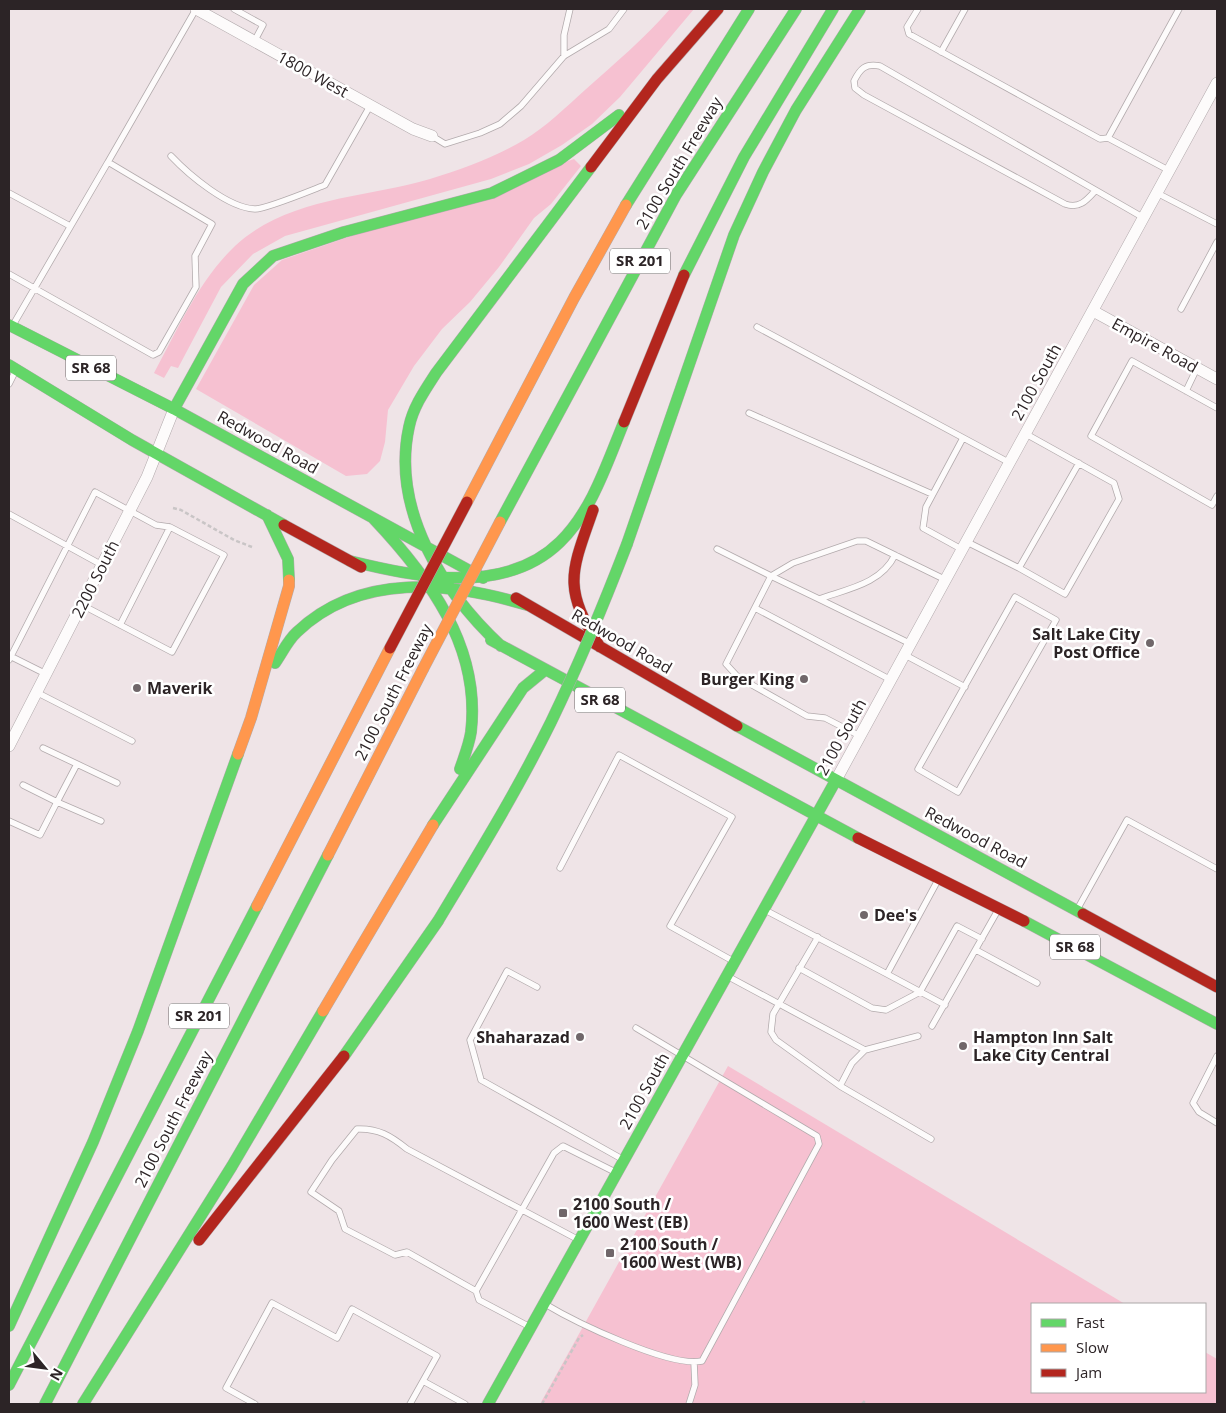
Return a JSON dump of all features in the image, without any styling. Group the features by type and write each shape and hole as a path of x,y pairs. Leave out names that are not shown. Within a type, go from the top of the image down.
{"main road":[{"path":"501,646 468,613 447,582 429,549 412,508 405,462 410,425 420,399 442,364 657,79 718,9"},
{"name":"2100 South Freeway","path":"9,1385 390,648 574,298 638,185 749,9"},
{"name":"2100 South Freeway","path":"45,1404 422,669 676,195 773,40 796,9"},
{"path":"600,647 577,606 572,584 578,557 609,460 682,281 710,221 774,103 833,9"},
{"path":"133,1325 360,1036 438,921 495,826 546,731 596,623 627,544 716,282 763,172 796,110 860,9"},
{"path":"174,410 243,284 274,256 298,246 344,232 492,193 526,179 552,166 588,142 657,79"},
{"name":"Redwood Road","path":"11,326 174,410 373,518 836,780 1217,987"},
{"name":"SR 68","path":"13,368 156,454 544,670 1217,1024"},
{"path":"251,718 284,646 307,620 320,611 352,597 399,588 432,587 447,582 501,573 529,563 560,543 576,522 609,460"},
{"path":"9,1326 82,1166 124,1066 251,718 289,586 288,559 267,515"},
{"path":"373,518 405,551 432,587 450,617 470,676 473,718 472,733 463,762 436,821"},
{"path":"350,561 388,570 424,575 528,605"},
{"path":"83,1404 232,1166 436,821 523,688 544,670"},
{"name":"2100 South","path":"488,1404 836,780"}],"street":[{"name":"1800 West","path":"196,9 370,106 413,129 432,136"},
{"name":"2100 South","path":"836,780 1157,193 1214,96 1217,83"},
{"name":"Empire Road","path":"1093,311 1217,379"},
{"name":"2200 South","path":"9,746 130,510 174,410"}],"lane":[{"path":"11,326 196,9"},
{"path":"234,9 263,25 254,42"},
{"path":"564,56 564,35 570,9"},
{"path":"432,136 445,144 480,133 500,124 521,106 564,56 609,29 624,9"},
{"path":"918,9 907,31 941,52 1100,139 1108,138 1170,171"},
{"path":"941,52 965,9"},
{"path":"1108,138 1179,9"},
{"path":"1095,191 1081,205 1073,207 1065,204 864,95 855,88 854,81 864,66 870,64 880,66 1144,218"},
{"path":"171,156 185,171 234,205 257,209 325,185 370,106"},
{"path":"9,274 153,355 159,352 196,287 195,256 212,224 108,162"},
{"path":"9,193 70,226"},
{"path":"1157,193 1217,224"},
{"path":"1180,309 1217,242"},
{"path":"757,327 1010,464"},
{"path":"1217,408 1132,361 1090,436 1212,505 1217,496"},
{"path":"9,384 13,368"},
{"path":"1186,391 1197,368"},
{"path":"748,413 932,494"},
{"path":"963,438 926,507 923,528 1019,568 1065,594 1119,499 1114,483 1026,434"},
{"path":"1019,568 1079,462"},
{"path":"46,674 10,658 95,492 156,525 170,527 224,555 172,652 82,605"},
{"path":"9,514 67,547 102,564"},
{"path":"120,625 170,527"},
{"path":"860,736 826,718 807,716 738,677 726,664 771,576 792,563 857,541 866,541 946,580"},
{"path":"717,549 911,644"},
{"path":"819,599 877,577 889,568 895,555"},
{"path":"1015,598 1056,620 958,792 918,769 965,686 1015,598"},
{"path":"755,608 891,680"},
{"path":"905,655 965,686"},
{"path":"36,692 132,741"},
{"path":"43,748 118,783"},
{"path":"560,868 619,756 732,817 670,926 735,962"},
{"path":"9,821 40,835 76,764"},
{"path":"23,786 101,821"},
{"path":"1077,910 1127,820 1217,869"},
{"path":"887,974 939,878"},
{"path":"932,1026 946,1005 998,908"},
{"path":"765,910 946,1005"},
{"path":"799,968 872,1008 886,1010 920,992 957,926 982,939"},
{"path":"818,937 780,1002 770,1024 771,1032 776,1040 840,1086 931,1139"},
{"path":"976,950 1037,983"},
{"path":"537,988 507,971 470,1040 482,1080 624,1160"},
{"path":"728,976 780,1002 865,1050"},
{"path":"544,1303 592,1329 642,1348 694,1362 702,1361 819,1144 817,1136 683,1054 636,1028"},
{"path":"840,1086 852,1063 865,1050 918,1036"},
{"path":"1217,1056 1193,1103 1199,1112 1217,1123"},
{"path":"531,1327 479,1300 476,1291 407,1252 395,1255 345,1229 339,1212 311,1192 332,1160 357,1129 373,1129 392,1137 407,1149 579,1240"},
{"path":"476,1291 554,1153 563,1146 617,1173"},
{"path":"255,1404 226,1388 272,1303 337,1338 352,1309 437,1356 410,1404"},
{"path":"689,1404 695,1386 694,1362"},
{"path":"422,1381 465,1404"}],"path":[{"path":"173,508 181,510 234,540 252,547"},
{"path":"542,1404 579,1338 592,1329"},
{"path":"862,1404 866,1400"}],"shaded area":[{"path":"670,9 694,9 620,97 592,124 562,145 529,164 491,179 285,236 253,254 221,287 178,368 171,366 164,378 154,373 190,306 211,274 235,246 256,230 303,208 430,179 502,152 532,135 556,116 640,41"},
{"path":"574,159 581,166 551,204 534,218 499,267 470,302 442,329 414,366 388,410 385,442 380,461 367,474 346,476 196,389 254,285 282,260"},
{"path":"728,1066 1123,1303 1031,1303 1031,1393 1206,1393 1206,1353 1217,1359 1217,1404 540,1404"}],"traffic: fast":[{"path":"626,205 749,9"},
{"path":"500,522 676,195 796,9"},
{"path":"684,275 744,157 833,9"},
{"path":"627,544 734,235 763,172 796,110 860,9"},
{"path":"174,409 243,284 273,256 344,232 492,193 559,160 619,115"},
{"path":"501,646 460,601 426,547 415,519 408,489 405,458 409,427 416,406 436,373 591,167"},
{"path":"9,325 174,409 483,578"},
{"path":"9,365 132,440 284,525"},
{"path":"350,561 403,572 459,578 487,576 513,570 538,559 560,542 581,516 598,486 624,422"},
{"path":"267,515 288,559 289,580"},
{"path":"373,518 413,564 431,589 447,615 459,642 468,671 472,701 471,732 460,769"},
{"path":"438,921 511,798 538,748 591,634 627,544"},
{"path":"275,663 294,635 322,613 349,599 377,591 407,587 437,588 467,591 527,605"},
{"path":"491,640 858,838"},
{"path":"433,825 523,688 545,670"},
{"path":"737,726 1083,914"},
{"path":"9,1326 93,1142 138,1031 238,754"},
{"path":"488,1404 836,780"},
{"path":"45,1404 328,855"},
{"path":"9,1385 257,906"},
{"path":"344,1056 438,921"},
{"path":"1024,921 1217,1024"},
{"path":"83,1404 232,1166 323,1011"}],"traffic: slow":[{"path":"467,502 574,298 626,205"},
{"path":"423,669 500,522"},
{"path":"238,754 251,718 289,586 289,580"},
{"path":"257,906 390,648"},
{"path":"328,855 423,669"},
{"path":"323,1011 433,825"}],"traffic: jam":[{"path":"591,167 657,79 718,9"},
{"path":"624,422 684,275"},
{"path":"390,648 467,502"},
{"path":"593,510 579,550 574,580 575,594 580,609 600,647"},
{"path":"284,525 361,567"},
{"path":"516,598 737,726"},
{"path":"858,838 1024,921"},
{"path":"1083,914 1217,987"},
{"path":"199,1240 344,1056"}],"place":[{"name":"Salt Lake City Post Office","path":"1150,643"},
{"name":"Burger King","path":"804,679"},
{"name":"Maverik","path":"137,688"},
{"name":"Dee's","path":"864,915"},
{"name":"Shaharazad","path":"580,1037"},
{"name":"Hampton Inn Salt Lake City Central","path":"963,1046"},
{"name":"2100 South / 1600 West (EB)","path":"563,1213"},
{"name":"2100 South / 1600 West (WB)","path":"610,1253"}]}
